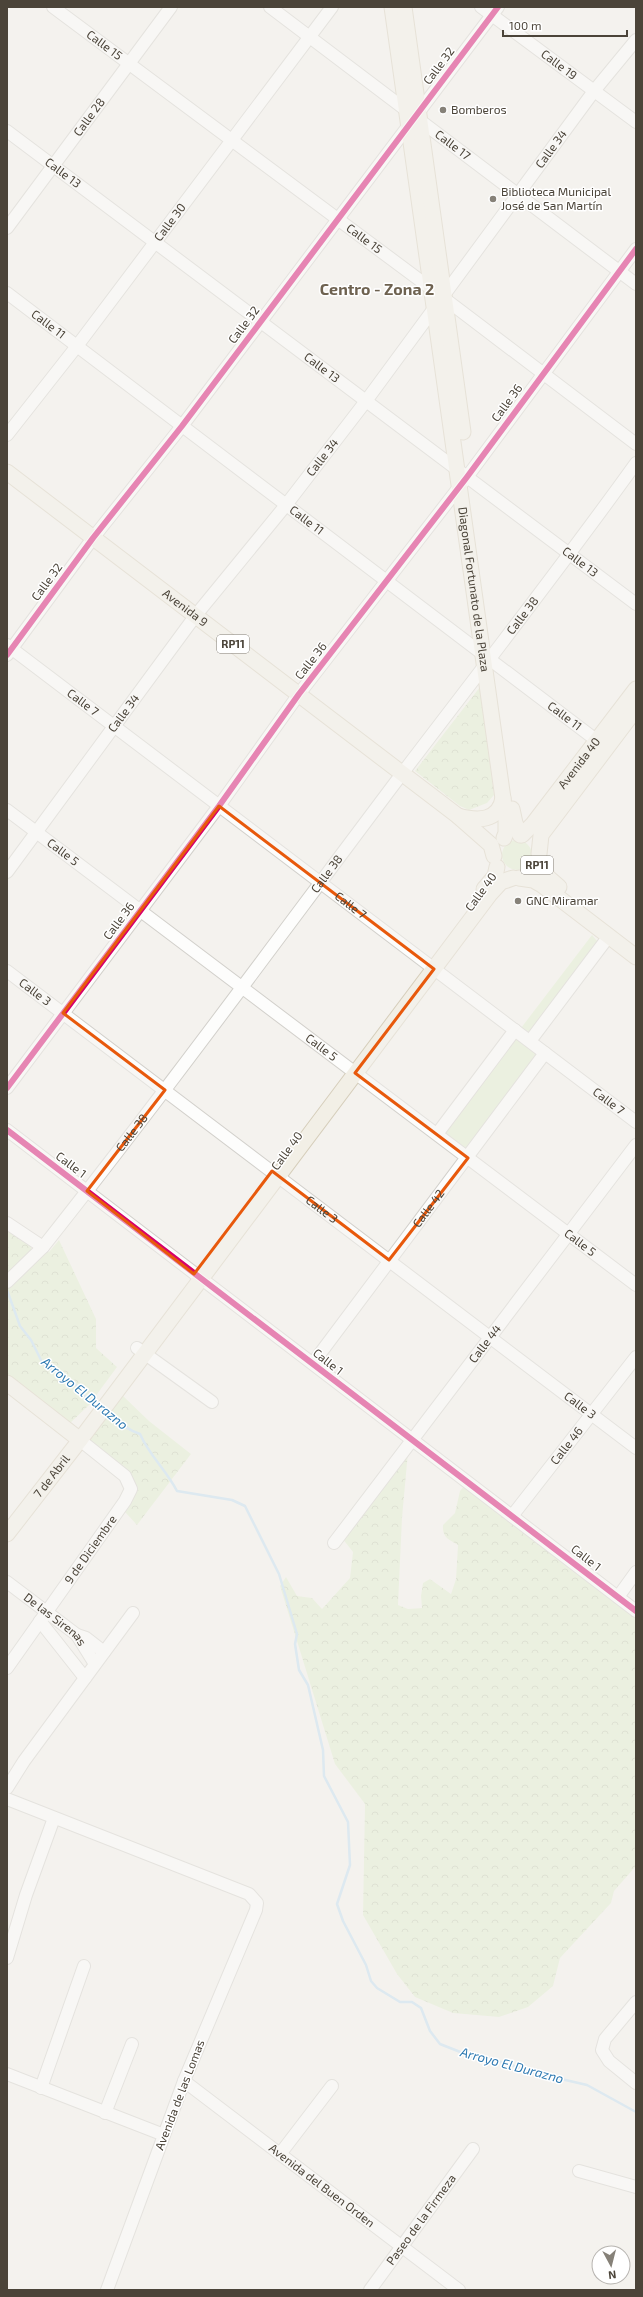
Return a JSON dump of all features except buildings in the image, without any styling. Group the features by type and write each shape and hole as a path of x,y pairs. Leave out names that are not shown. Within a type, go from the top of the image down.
{"main road":[{"name":"Diagonal Fortunato de la Plaza","path":"392,7 414,117"},
{"name":"Diagonal Fortunato de la Plaza","path":"404,7 414,117 489,660 506,820 506,833 503,839"},
{"name":"Avenida 9","path":"7,472 458,816 491,845 496,861"},
{"name":"Diagonal Fortunato de la Plaza","path":"489,660 513,812 521,835"},
{"name":"Avenida 40","path":"538,857 541,835 602,744 636,689"},
{"name":"Avenida 40","path":"521,835 533,824 602,744 636,709"},
{"path":"458,816 476,820 492,816 501,809 504,798"},
{"name":"Avenida 9","path":"458,816 497,840 503,839"},
{"path":"496,861 496,847 503,839 521,835"},
{"name":"RP11","path":"496,861 501,872 516,878 532,873 538,857 535,844 521,835"},
{"path":"538,857 542,872 549,879 636,945"},
{"name":"Calle 40","path":"431,966 494,876 496,861"},
{"path":"516,878 538,882 636,957"},
{"name":"Calle 40","path":"94,1415 431,966 501,882 516,878"},
{"path":"7,1383 76,1437"},
{"name":"7 de Abril","path":"7,1518 94,1415"},
{"name":"7 de Abril","path":"7,1534 76,1437"}],"street":[{"name":"Calle 15","path":"53,7 338,219 636,444"},
{"name":"Calle 28","path":"7,228 171,7"},
{"name":"Calle 17","path":"270,7 636,284"},
{"name":"Calle 30","path":"7,435 77,346 308,36 332,7"},
{"name":"Calle 19","path":"481,7 495,11 594,91 636,122"},
{"name":"Calle 32","path":"9,649 93,538 182,426 495,11"},
{"name":"Calle 34","path":"7,872 196,615 286,505 366,401 440,297 594,91 636,40"},
{"name":"Calle 13","path":"7,131 366,401 465,478 636,604"},
{"name":"Calle 36","path":"7,1088 219,806 299,694 388,582 636,249"},
{"name":"Calle 11","path":"7,293 489,660 602,744"},
{"name":"Calle 38","path":"9,1280 43,1247 165,1090 402,774 571,555 636,463"},
{"name":"Calle 7","path":"9,649 114,725 636,1122"},
{"name":"Calle 5","path":"7,810 636,1285"},
{"path":"530,1041 609,936"},
{"name":"Calle 3","path":"7,971 636,1448"},
{"path":"436,1134 515,1030"},
{"name":"Calle 42","path":"312,1364 468,1158 545,1053"},
{"name":"Calle 1","path":"7,1130 636,1611"},
{"name":"Calle 44","path":"334,1543 636,1145"},
{"path":"7,1223 43,1247"},
{"path":"141,1351 212,1402"},
{"name":"Calle 46","path":"512,1516 636,1357"},
{"name":"9 de Diciembre","path":"7,1668 125,1502 131,1489 125,1476 76,1437"},
{"path":"618,1597 636,1572"},
{"name":"De las Sirenas","path":"7,1582 44,1616 78,1635 96,1664"},
{"path":"7,1788 24,1761 133,1612"},
{"path":"44,1616 85,1678"},
{"path":"78,1635 86,1638 104,1652"},
{"path":"7,1799 54,1818 26,1895 7,1958"},
{"name":"Avenida de las Lomas","path":"54,1818 249,1894 257,1903 256,1910 184,2081 107,2290"},
{"path":"41,2088 84,1966"},
{"path":"636,2002 605,2040 602,2050 609,2062 636,2083"},
{"path":"105,2113 132,2044"},
{"path":"7,2074 164,2135"},
{"name":"Avenida del Buen Orden","path":"184,2081 459,2290"},
{"path":"280,2154 332,2086"},
{"name":"Paseo de la Firmeza","path":"370,2290 473,2149"},
{"path":"579,2171 636,2187"}],"highlighted area":[{"path":"219,806 434,969 355,1073 468,1158 389,1260 272,1171 194,1274 87,1191 165,1090 63,1013"}],"green space":[{"path":"480,687 494,795 487,803 469,810 460,806 415,771"},
{"path":"517,840 528,844 532,855 528,866 517,870 506,866 502,855 506,844"},
{"path":"592,935 598,942 530,1032 521,1028"},
{"path":"514,1036 539,1055 467,1150 443,1131"},
{"path":"7,1227 31,1245 31,1253 49,1252 59,1240 96,1319 96,1348 117,1367 89,1405 68,1425 7,1376"},
{"path":"121,1394 149,1421 191,1454 137,1525 125,1512 132,1499 134,1488 126,1470 89,1441 103,1416"},
{"path":"408,1452 402,1518 398,1605 408,1609 422,1608 421,1596 423,1583 430,1579 451,1594 456,1579 458,1545 445,1535 443,1525 455,1513 460,1491 464,1486 636,1618 636,1866 614,1891 611,1903 560,1958 553,1986 528,2007 499,2017 453,2013 415,1997 397,1974 363,1915 365,1804 335,1764 280,1586 286,1577 297,1596 312,1598 322,1609 350,1578 353,1552 342,1538"}],"waterway":[{"name":"Arroyo El Durazno","path":"7,1290 20,1326 31,1340 43,1364 76,1385 85,1396 98,1406"},
{"name":"Arroyo El Durazno","path":"107,1412 126,1427 140,1434 148,1449 177,1491 232,1500 245,1506 279,1574 297,1634 295,1644 299,1670 308,1685 323,1750 324,1776 348,1822 350,1865 337,1904 343,1921 366,1965 371,1981 377,1988 400,2002 412,2002 421,2008 430,2031 440,2044 473,2057 506,2063 531,2072 587,2085 636,2112"}],"cycle path":[{"path":"7,655 93,538 182,426 498,7"},
{"path":"7,1088 219,806 299,694 467,477 636,249"},
{"path":"7,1130 636,1611"}],"place":[{"name":"Bomberos","path":"443,110"},
{"name":"Biblioteca Municipal José de San Martín","path":"493,199"},
{"name":"GNC Miramar","path":"518,901"}],"district":[{"name":"Centro - Zona 2","path":"377,289"}]}
